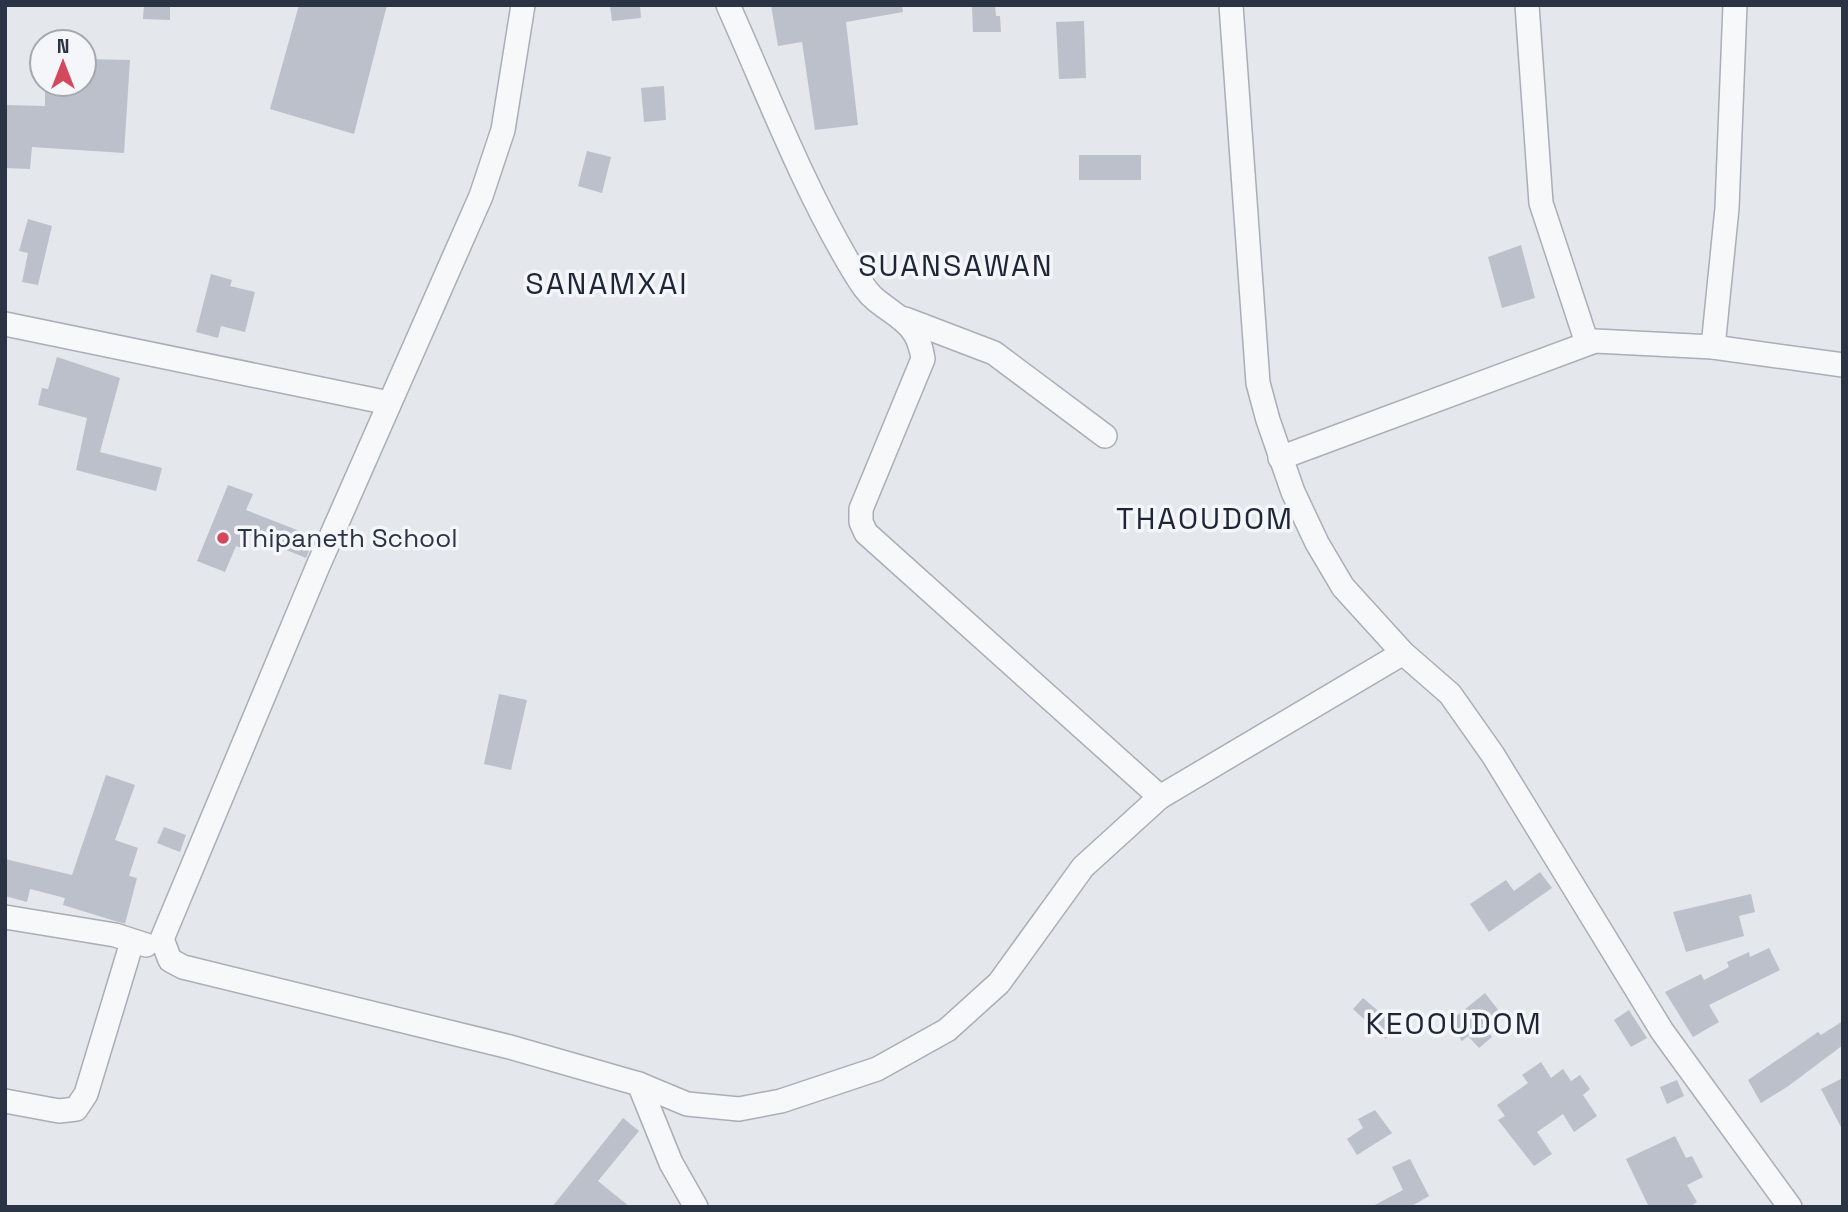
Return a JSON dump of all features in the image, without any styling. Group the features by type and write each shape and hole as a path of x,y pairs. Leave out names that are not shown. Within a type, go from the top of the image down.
{"street":[{"path":"523,5 499,143 481,196 389,403 162,939 170,960 183,967 497,1044 639,1084 687,1104 739,1109 781,1101 877,1069 926,1043 966,1016 988,994 1083,867 1160,797 1403,653"},
{"path":"728,5 828,229 869,293 905,319 994,353 1105,436"},
{"path":"1231,5 1258,383 1280,458 1317,543 1343,587 1403,653 1450,694 1493,755 1662,1031 1790,1207"},
{"path":"1527,5 1541,203 1587,343"},
{"path":"1713,347 1727,208 1735,5"},
{"path":"905,319 920,342 923,359 861,509 861,522 866,533 1160,797"},
{"path":"5,324 389,403"},
{"path":"1280,458 1587,343 1713,347 1843,365"},
{"path":"5,916 115,934 141,945 162,939"},
{"path":"5,1101 59,1111 76,1109 86,1094 132,942"},
{"path":"639,1084 671,1163 696,1207"}],"building":[{"path":"144,5 170,5 170,20 143,19"},
{"path":"299,5 387,5 354,134 270,109"},
{"path":"610,5 640,5 641,18 612,21"},
{"path":"771,5 902,5 903,12 846,22 858,125 815,130 802,42 778,46"},
{"path":"972,5 995,5 996,16 1000,16 1001,32 973,32"},
{"path":"1084,21 1086,78 1059,79 1056,22"},
{"path":"98,59 130,60 124,153 32,147 30,169 5,168 5,105 45,106 45,98 98,98"},
{"path":"664,86 666,120 644,122 641,88"},
{"path":"587,151 611,157 602,193 578,186"},
{"path":"1079,155 1141,155 1141,180 1079,180"},
{"path":"28,219 52,226 38,285 22,282 28,253 19,251"},
{"path":"1521,245 1535,298 1502,308 1488,257"},
{"path":"211,274 232,280 230,286 255,292 245,332 221,326 218,338 196,332"},
{"path":"57,357 120,378 100,452 162,468 156,491 76,470 87,418 38,405 42,388 48,389"},
{"path":"228,485 253,494 246,510 315,537 306,558 249,535 244,549 236,546 225,572 197,561"},
{"path":"499,694 527,700 511,770 484,764"},
{"path":"106,775 135,785 115,840 138,848 129,876 137,878 125,924 63,905 65,898 30,889 27,902 5,896 5,859 72,875"},
{"path":"164,827 186,835 180,852 157,843"},
{"path":"1540,872 1552,888 1489,932 1470,904 1506,880 1514,891"},
{"path":"1751,894 1755,912 1739,916 1744,936 1686,952 1673,912"},
{"path":"1769,948 1780,970 1709,1005 1719,1022 1693,1037 1665,992 1701,974 1704,980 1729,967 1727,962 1749,952 1750,957"},
{"path":"1485,993 1499,1011 1482,1025 1492,1037 1479,1048 1468,1036 1462,1041 1448,1023"},
{"path":"1363,998 1397,1027 1386,1039 1353,1009"},
{"path":"1629,1010 1647,1038 1631,1047 1614,1020"},
{"path":"1843,1021 1843,1045 1761,1103 1748,1080 1818,1032 1821,1035"},
{"path":"1541,1062 1551,1078 1563,1069 1571,1081 1580,1075 1590,1089 1583,1095 1597,1116 1574,1132 1563,1114 1537,1132 1552,1154 1534,1166 1498,1120 1505,1116 1497,1105 1528,1083 1522,1075"},
{"path":"1843,1078 1843,1131 1821,1089"},
{"path":"1677,1080 1684,1096 1667,1104 1660,1087"},
{"path":"1375,1110 1392,1133 1357,1155 1347,1139 1363,1128 1358,1119"},
{"path":"623,1118 639,1131 598,1181 630,1207 552,1207"},
{"path":"1675,1136 1686,1158 1692,1156 1703,1177 1687,1185 1697,1202 1689,1207 1649,1207 1626,1159"},
{"path":"1410,1159 1429,1196 1410,1207 1371,1207 1403,1190 1392,1167"}],"place":[{"name":"Thipaneth School","path":"223,538"}],"district":[{"name":"SUANSAWAN","path":"956,266"},
{"name":"SANAMXAI","path":"607,284"},
{"name":"THAOUDOM","path":"1205,519"},
{"name":"KEOOUDOM","path":"1454,1024"}]}
